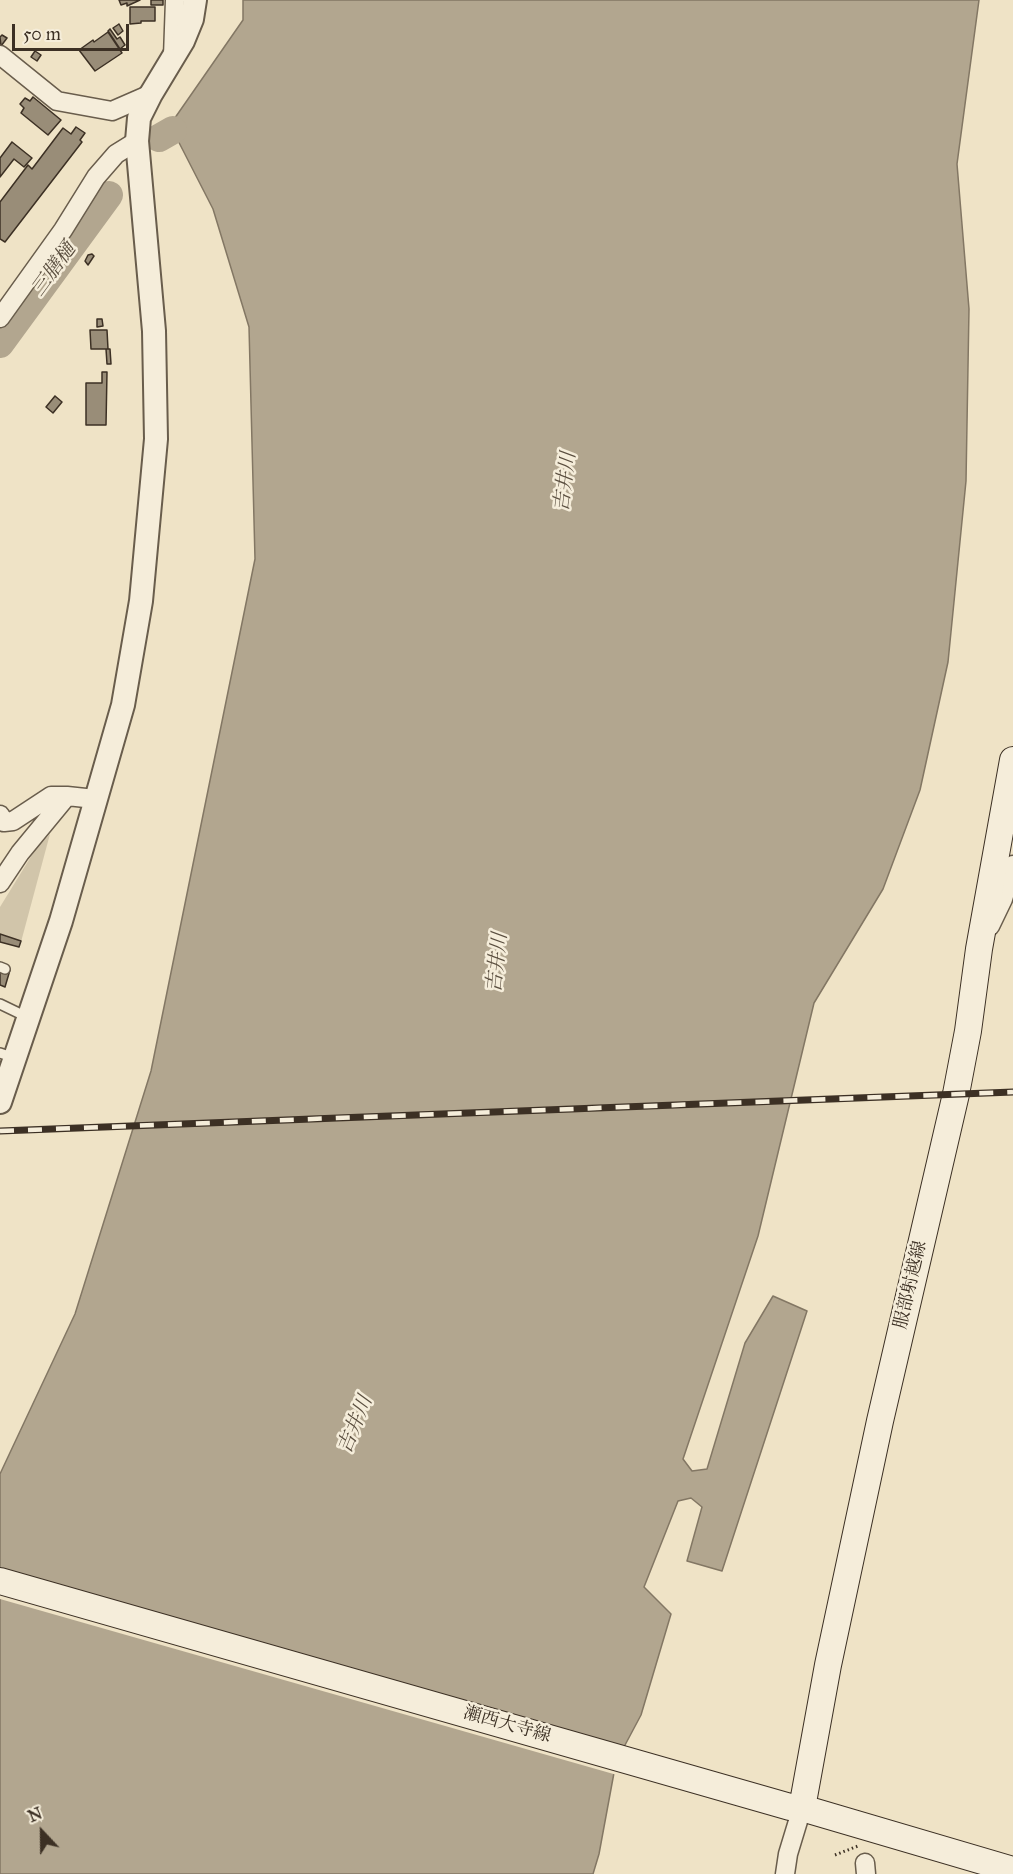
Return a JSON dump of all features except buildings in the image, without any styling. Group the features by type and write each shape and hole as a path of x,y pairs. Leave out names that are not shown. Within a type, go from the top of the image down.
{"main road":[{"name":"服部射越線","path":"796,1807 877,1432 956,1094 1013,760"},
{"name":"瀬西大寺線","path":"0,1581 796,1807 977,1866 1012,1866"}],"street":[{"path":"173,57 175,0"},
{"path":"0,1102 8,1055 29,1018 61,921 123,705 141,601 156,439 154,331 137,141 139,118 188,30 195,0"},
{"path":"0,55 57,101 112,111 151,94"},
{"path":"0,318 63,230 96,177 116,154 137,141"},
{"path":"0,815 4,822 13,821 51,796 95,799"},
{"path":"0,883 20,854 67,796"},
{"path":"979,949 1003,899 1013,865"},
{"path":"784,1874 796,1807"}],"lane":[{"path":"0,1004 29,1018"}],"path":[{"path":"835,1855 863,1861"}],"shaded area":[{"path":"50,834 21,942 0,935 0,907 35,850"}],"water":[{"name":"吉井川","path":"243,0 979,0 957,164 969,309 966,481 948,662 920,790 883,889 814,1003 758,1236 683,1459 692,1471 707,1469 745,1343 773,1296 807,1311 722,1571 687,1561 702,1507 691,1498 678,1501 644,1587 671,1614 641,1715 616,1762 599,1854 593,1874 0,1874 0,1474 75,1314 151,1071 255,559 249,327 213,209 170,125 243,20"}],"pier":[{"path":"0,1572 619,1763 617,1775 0,1599"}],"waterway":[{"name":"三膳樋","path":"159,138 173,130"},
{"name":"三膳樋","path":"0,344 109,195"}],"railway":[{"path":"0,1131 1013,1092"}]}
